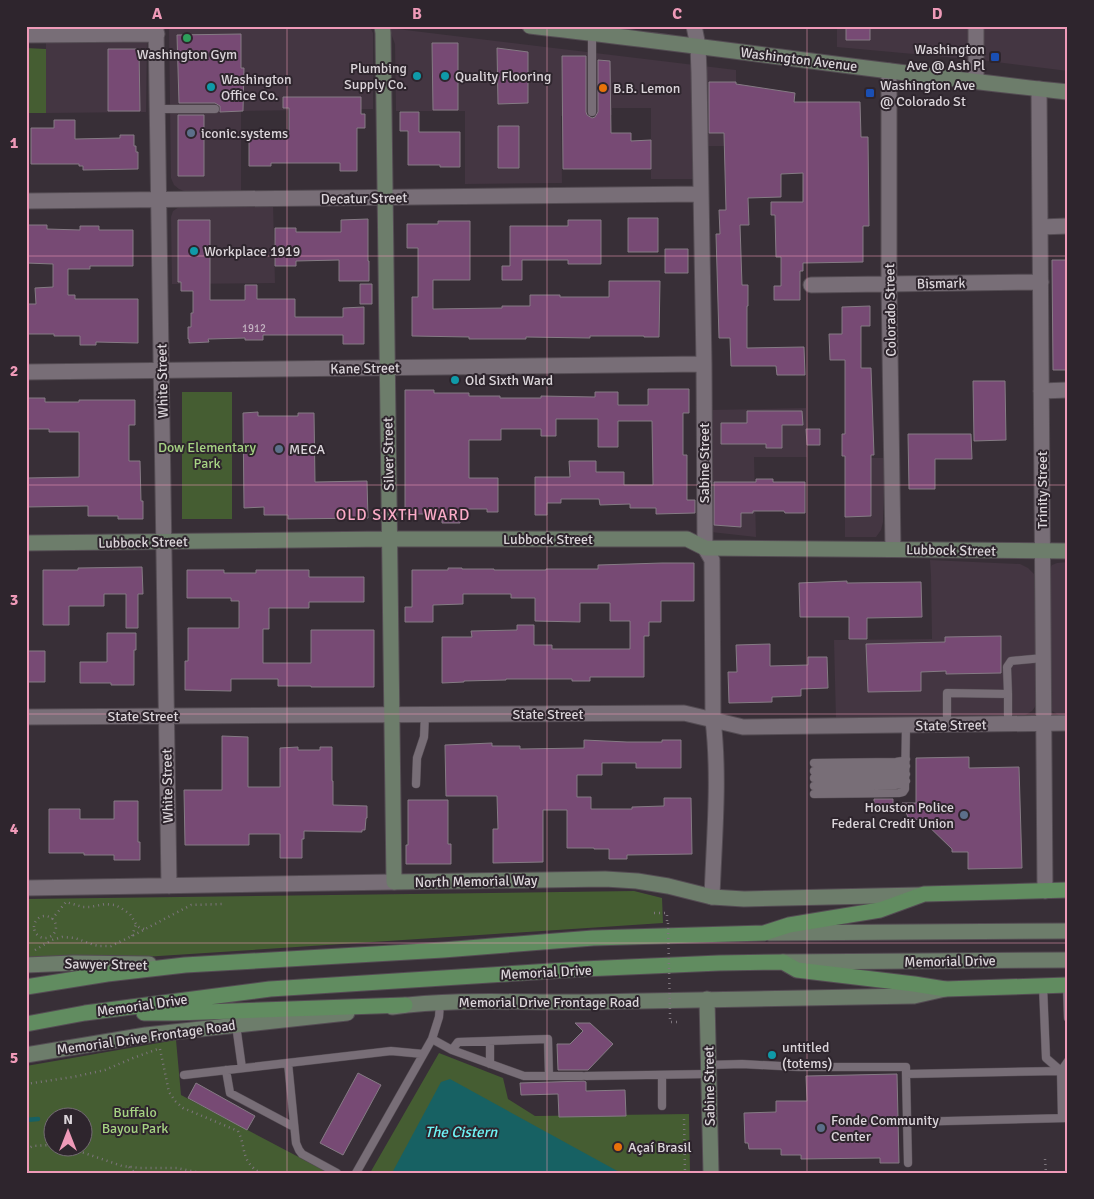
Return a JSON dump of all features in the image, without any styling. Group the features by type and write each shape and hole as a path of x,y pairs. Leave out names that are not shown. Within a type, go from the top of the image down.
{"main road":[{"path":"764,933 789,925 880,910 924,894 1068,890"},
{"name":"Memorial Drive","path":"26,987 107,974 185,965 443,950 592,938 764,933"},
{"path":"783,962 797,970 945,989"},
{"name":"Memorial Drive","path":"26,1024 85,1013 270,989 583,969 783,962"},
{"name":"Memorial Drive Frontage Road","path":"945,989 1067,986"},
{"path":"85,1013 174,1013 405,1005"}],"street":[{"name":"Silver Street","path":"382,26 394,882"},
{"name":"Washington Avenue","path":"530,26 1068,92"},
{"name":"Sabine Street","path":"694,26 698,46 704,364 705,548 712,560 713,720 716,743 712,898"},
{"path":"976,26 976,81"},
{"path":"26,35 157,30"},
{"name":"White Street","path":"157,30 169,886"},
{"name":"Colorado Street","path":"889,71 889,284 893,549"},
{"name":"Trinity Street","path":"1039,89 1045,891"},
{"name":"Decatur Street","path":"26,201 701,194"},
{"path":"1040,227 1068,226"},
{"name":"Bismark","path":"811,285 1040,282"},
{"name":"Kane Street","path":"26,372 704,364"},
{"path":"1041,391 1068,390"},
{"name":"Lubbock Street","path":"26,543 389,539 687,539 705,548 1068,551"},
{"name":"State Street","path":"26,717 684,713 743,727 1068,723"},
{"name":"North Memorial Way","path":"26,888 605,879 637,881 668,886 712,898 744,899 924,894"},
{"name":"Memorial Drive","path":"764,933 1068,931"},
{"name":"Memorial Drive","path":"783,962 1068,960"},
{"name":"Sawyer Street","path":"26,965 73,963 185,965"},
{"name":"Memorial Drive Frontage Road","path":"30,1054 146,1035 332,1015 405,1005 459,1002 588,1002 914,996 945,989"},
{"name":"Sabine Street","path":"707,999 711,1173"}],"lane":[{"path":"592,34 592,112"},
{"path":"158,109 215,109"},
{"path":"1008,724 1007,667 1011,661 1043,658"},
{"path":"947,725 947,693 1008,694"},
{"path":"416,784 417,758 424,737 425,714"},
{"path":"814,779 899,794 903,792 905,789 906,770 906,725"},
{"path":"814,779 902,761 906,770"},
{"path":"814,779 895,778 906,770"},
{"path":"1043,986 1046,1058 1061,1071"},
{"path":"1067,986 1068,1018"},
{"path":"356,1173 432,1039 439,1018 440,1003"},
{"path":"236,1025 242,1068"},
{"path":"432,1039 452,1050 524,1076 662,1075 742,1064 799,1067 906,1067 908,1163"},
{"path":"452,1050 458,1042 548,1039 549,1076"},
{"path":"490,1041 490,1064"},
{"path":"184,1075 391,1051 423,1054"},
{"path":"907,1122 1065,1118 1061,1071 1068,1061"},
{"path":"288,1063 296,1143 299,1150 302,1154 337,1173"},
{"path":"226,1070 230,1092 294,1127"},
{"path":"906,1074 1061,1071"},
{"path":"662,1075 662,1106"}],"path":[{"path":"52,919 66,902 83,906 110,904 130,914 139,927 146,929"},
{"path":"34,950 62,937 69,937 94,945 106,946 117,944 191,905 223,904"},
{"path":"654,913 667,913 670,1022 679,1022"},
{"path":"42,916 54,921 55,928 49,936 39,936 36,933 34,927 36,920 42,916"},
{"path":"132,936 136,924"},
{"path":"49,936 52,940"},
{"path":"26,1084 105,1070 165,1047"},
{"path":"160,1048 169,1092 175,1101 183,1108 238,1131 242,1139 246,1161 260,1173"},
{"path":"684,1119 685,1173"},
{"path":"26,1149 42,1146"},
{"path":"92,1156 122,1166 178,1168 201,1173"},
{"path":"1045,1159 1046,1173"},
{"path":"128,1166 135,1173"}],"shaded area":[{"path":"169,26 370,27 373,33 373,109 241,111 241,192 186,192 174,185 171,178"},
{"path":"837,26 969,26 968,59 837,47"},
{"path":"980,26 1068,26 1068,71 980,60"},
{"path":"389,28 736,70 737,146 705,146 693,179 651,179 651,108 612,108 612,115 561,116 562,183 465,184 465,111 396,111 395,44"},
{"path":"147,42 146,112 46,113 46,43"},
{"path":"273,203 275,283 172,284 171,217 173,211 179,207"},
{"path":"806,408 807,457 754,457 756,537 711,532 710,410"},
{"path":"845,458 885,458 883,522 881,530 876,537 845,537"},
{"path":"930,560 1020,564 1034,574 1037,704 1032,711 1024,716 836,721 834,640 932,639"},
{"path":"1068,562 1068,716 1062,717 1052,711 1048,705 1049,570 1052,565"}],"green space":[{"path":"26,48 46,49 46,113 26,113"},
{"name":"Dow Elementary Park","path":"182,392 232,392 232,519 182,519"},
{"path":"634,891 662,898 663,923 128,958 26,959 26,899"},
{"name":"Buffalo Bayou Park","path":"176,1040 181,1095 329,1173 26,1173 26,1066"},
{"path":"439,1053 503,1078 508,1099 535,1116 689,1114 690,1173 370,1173"}],"water":[{"name":"The Cistern","path":"450,1079 621,1173 392,1173 441,1082"}],"building":[{"path":"846,26 870,26 870,40 846,40"},
{"name":"Washington Office Co.","path":"241,34 241,68 244,68 243,111 220,112 220,106 215,103 179,103 177,35"},
{"name":"Quality Flooring","path":"432,43 458,43 458,110 433,110"},
{"path":"497,48 528,52 528,103 498,104"},
{"path":"108,49 139,49 140,111 108,111"},
{"path":"562,56 586,56 586,112 592,118 598,112 598,60 610,61 611,133 631,133 631,141 651,140 651,169 563,169"},
{"path":"709,82 736,82 736,84 795,93 794,102 860,102 861,137 868,137 869,226 863,226 863,262 803,263 803,271 800,271 800,300 774,300 774,286 781,286 781,257 776,257 775,215 771,215 771,202 803,202 803,173 781,174 781,197 748,198 749,225 740,225 742,285 748,285 747,348 804,347 805,375 777,375 776,366 731,366 730,338 719,338 716,234 720,234 719,210 726,210 724,133 709,133"},
{"path":"283,97 361,97 361,114 365,114 365,128 357,128 357,171 340,171 340,163 271,163 271,166 249,166 249,132 289,132 289,108 283,108"},
{"path":"400,112 419,112 419,132 460,132 460,167 408,165 408,131 400,131"},
{"path":"178,115 204,115 204,176 178,176"},
{"path":"54,120 75,120 75,139 120,138 120,135 134,135 134,146 136,146 136,152 138,152 138,169 83,170 83,166 79,166 79,164 31,164 31,128 54,128"},
{"path":"498,126 519,126 519,168 498,168"},
{"path":"628,218 658,218 658,252 628,252"},
{"path":"368,219 369,281 339,281 339,260 296,261 296,266 275,266 275,228 296,228 296,232 341,232 341,220"},
{"path":"178,220 210,220 210,300 245,300 245,285 257,285 257,299 295,299 295,317 343,317 343,308 364,307 364,344 343,344 343,335 263,335 263,340 245,340 245,338 208,339 209,342 189,343 188,327 191,327 191,313 193,313 193,291 181,291 181,282 178,282"},
{"path":"568,220 601,220 601,264 568,264 568,260 522,260 522,280 502,280 502,266 510,266 510,226 568,226"},
{"path":"438,221 470,221 470,280 433,280 433,309 530,306 530,295 609,297 609,281 660,281 659,337 590,336 590,338 526,337 526,339 469,339 469,337 412,336 412,297 418,297 418,248 407,248 407,224 438,224"},
{"path":"26,225 47,225 47,229 80,230 80,226 99,226 99,230 133,230 133,266 90,266 90,269 68,269 68,295 75,295 75,299 138,299 138,343 96,342 96,345 80,345 80,336 26,334 26,304 36,304 35,288 53,287 53,264 26,263"},
{"path":"665,249 688,249 688,273 665,273"},
{"path":"1052,260 1068,260 1068,370 1053,370"},
{"path":"360,284 372,284 372,304 360,304"},
{"path":"870,306 870,326 861,326 861,368 871,368 874,455 871,455 871,516 845,517 845,456 842,456 842,434 845,434 845,360 830,360 829,334 842,334 842,307"},
{"path":"973,381 1005,381 1006,440 974,441"},
{"path":"648,389 689,389 689,413 683,413 683,455 687,455 687,500 695,500 695,513 656,514 656,508 630,508 630,504 600,505 599,499 561,499 561,503 547,503 547,515 535,515 535,477 570,477 569,461 596,461 596,472 624,472 624,485 653,485 652,421 618,421 618,447 598,447 598,419 556,419 556,436 541,436 541,429 501,429 501,440 469,440 469,478 498,478 498,512 487,512 487,509 460,509 460,523 442,523 442,514 405,514 405,390 434,390 434,393 469,393 469,396 500,396 500,398 541,398 541,396 595,397 595,392 618,392 618,405 648,405"},
{"path":"28,398 45,398 45,402 135,400 135,425 129,425 129,461 140,461 143,519 118,519 118,516 88,516 88,506 26,507 26,478 79,477 79,432 49,432 49,429 28,429"},
{"path":"747,411 802,411 803,425 782,425 782,448 766,448 766,444 721,444 721,423 747,423"},
{"name":"MECA","path":"258,412 258,416 298,416 298,413 314,413 315,482 367,481 368,518 288,519 288,515 264,515 264,507 244,508 243,413"},
{"path":"806,429 820,429 820,445 807,445"},
{"path":"908,434 971,434 972,459 935,459 935,489 909,489"},
{"path":"756,479 773,479 773,482 805,482 805,513 753,511 753,513 741,513 741,527 714,525 714,482 756,482"},
{"path":"694,563 694,601 661,601 661,622 649,622 649,636 644,636 644,677 590,677 590,681 572,681 572,679 506,679 442,683 442,637 472,637 471,631 517,630 517,625 534,625 534,645 552,645 552,649 630,649 630,621 610,621 610,603 580,603 580,622 535,621 535,598 511,598 511,594 463,594 463,604 433,605 433,622 405,622 405,607 412,607 412,570 448,570 448,568 494,570 598,569 598,565"},
{"path":"142,567 143,594 138,594 138,628 126,628 126,594 104,594 104,606 69,606 69,625 43,625 43,570"},
{"path":"187,570 224,570 224,573 256,573 256,570 309,570 309,577 364,577 364,602 309,602 309,608 269,608 269,629 263,629 263,663 311,663 311,630 374,630 374,687 278,686 278,679 231,679 231,691 185,690 185,661 188,661 188,628 239,628 239,601 231,601 231,598 187,598"},
{"path":"847,581 847,583 921,582 922,617 867,618 867,639 849,639 849,617 800,617 799,583"},
{"path":"107,633 136,633 134,685 80,683 80,662 107,662"},
{"path":"1001,636 1001,673 946,674 946,671 921,672 921,691 868,692 866,644 945,642 945,637"},
{"path":"770,644 770,666 808,665 808,657 827,657 828,688 801,689 801,696 772,697 772,702 729,703 728,672 737,672 736,645"},
{"path":"26,651 45,651 45,682 26,682"},
{"path":"222,736 248,737 248,787 280,787 280,748 298,747 298,750 320,750 320,747 332,747 333,805 367,806 365,830 362,830 362,832 304,831 302,858 280,858 280,834 249,834 249,845 185,845 184,790 222,790"},
{"path":"584,740 662,742 662,740 681,740 681,768 636,768 636,763 602,763 602,775 577,775 577,797 591,797 591,809 632,809 632,807 664,806 664,798 691,798 692,854 627,855 627,859 609,859 609,849 567,848 567,810 543,810 543,862 493,863 493,829 498,829 497,796 446,796 445,745 492,743 492,746 520,746 520,749 584,748"},
{"name":"Houston Police Federal Credit Union","path":"969,757 969,768 1019,767 1022,868 968,869 968,852 952,852 952,849 921,819 913,820 908,817 902,803 916,803 916,758"},
{"path":"874,799 893,799 893,811 874,811"},
{"path":"408,800 448,800 448,844 451,844 451,864 406,864"},
{"path":"114,801 138,801 140,860 114,860 114,855 49,853 49,809 80,809 80,819 114,819"},
{"path":"575,1023 590,1023 613,1044 588,1070 558,1070 557,1044 570,1044 583,1031"},
{"path":"358,1073 381,1085 343,1155 320,1143"},
{"name":"Fonde Community Center","path":"897,1074 899,1163 880,1163 880,1158 801,1159 801,1155 781,1155 781,1149 749,1149 748,1143 745,1143 744,1113 776,1112 776,1101 807,1101 806,1076"},
{"path":"586,1082 586,1091 625,1090 626,1116 559,1117 558,1094 521,1095 520,1083"},
{"path":"196,1083 255,1116 247,1130 188,1098"}],"waterway":[{"path":"26,1120 38,1119"}],"place":[{"name":"Washington Gym","path":"187,38"},
{"name":"Washington Ave @ Ash Pl","path":"995,57"},
{"name":"Plumbing Supply Co.","path":"417,76"},
{"name":"Quality Flooring","path":"445,76"},
{"name":"Washington Office Co.","path":"211,87"},
{"name":"B.B. Lemon","path":"603,88"},
{"name":"Washington Ave @ Colorado St","path":"870,93"},
{"name":"iconic.systems","path":"191,133"},
{"name":"Workplace 1919","path":"194,251"},
{"name":"Old Sixth Ward","path":"455,380"},
{"name":"MECA","path":"279,449"},
{"name":"Houston Police Federal Credit Union","path":"964,815"},
{"name":"untitled (totems)","path":"772,1055"},
{"name":"Fonde Community Center","path":"821,1128"},
{"name":"Açaí Brasil","path":"618,1147"}],"district":[{"name":"OLD SIXTH WARD","path":"403,514"}]}
